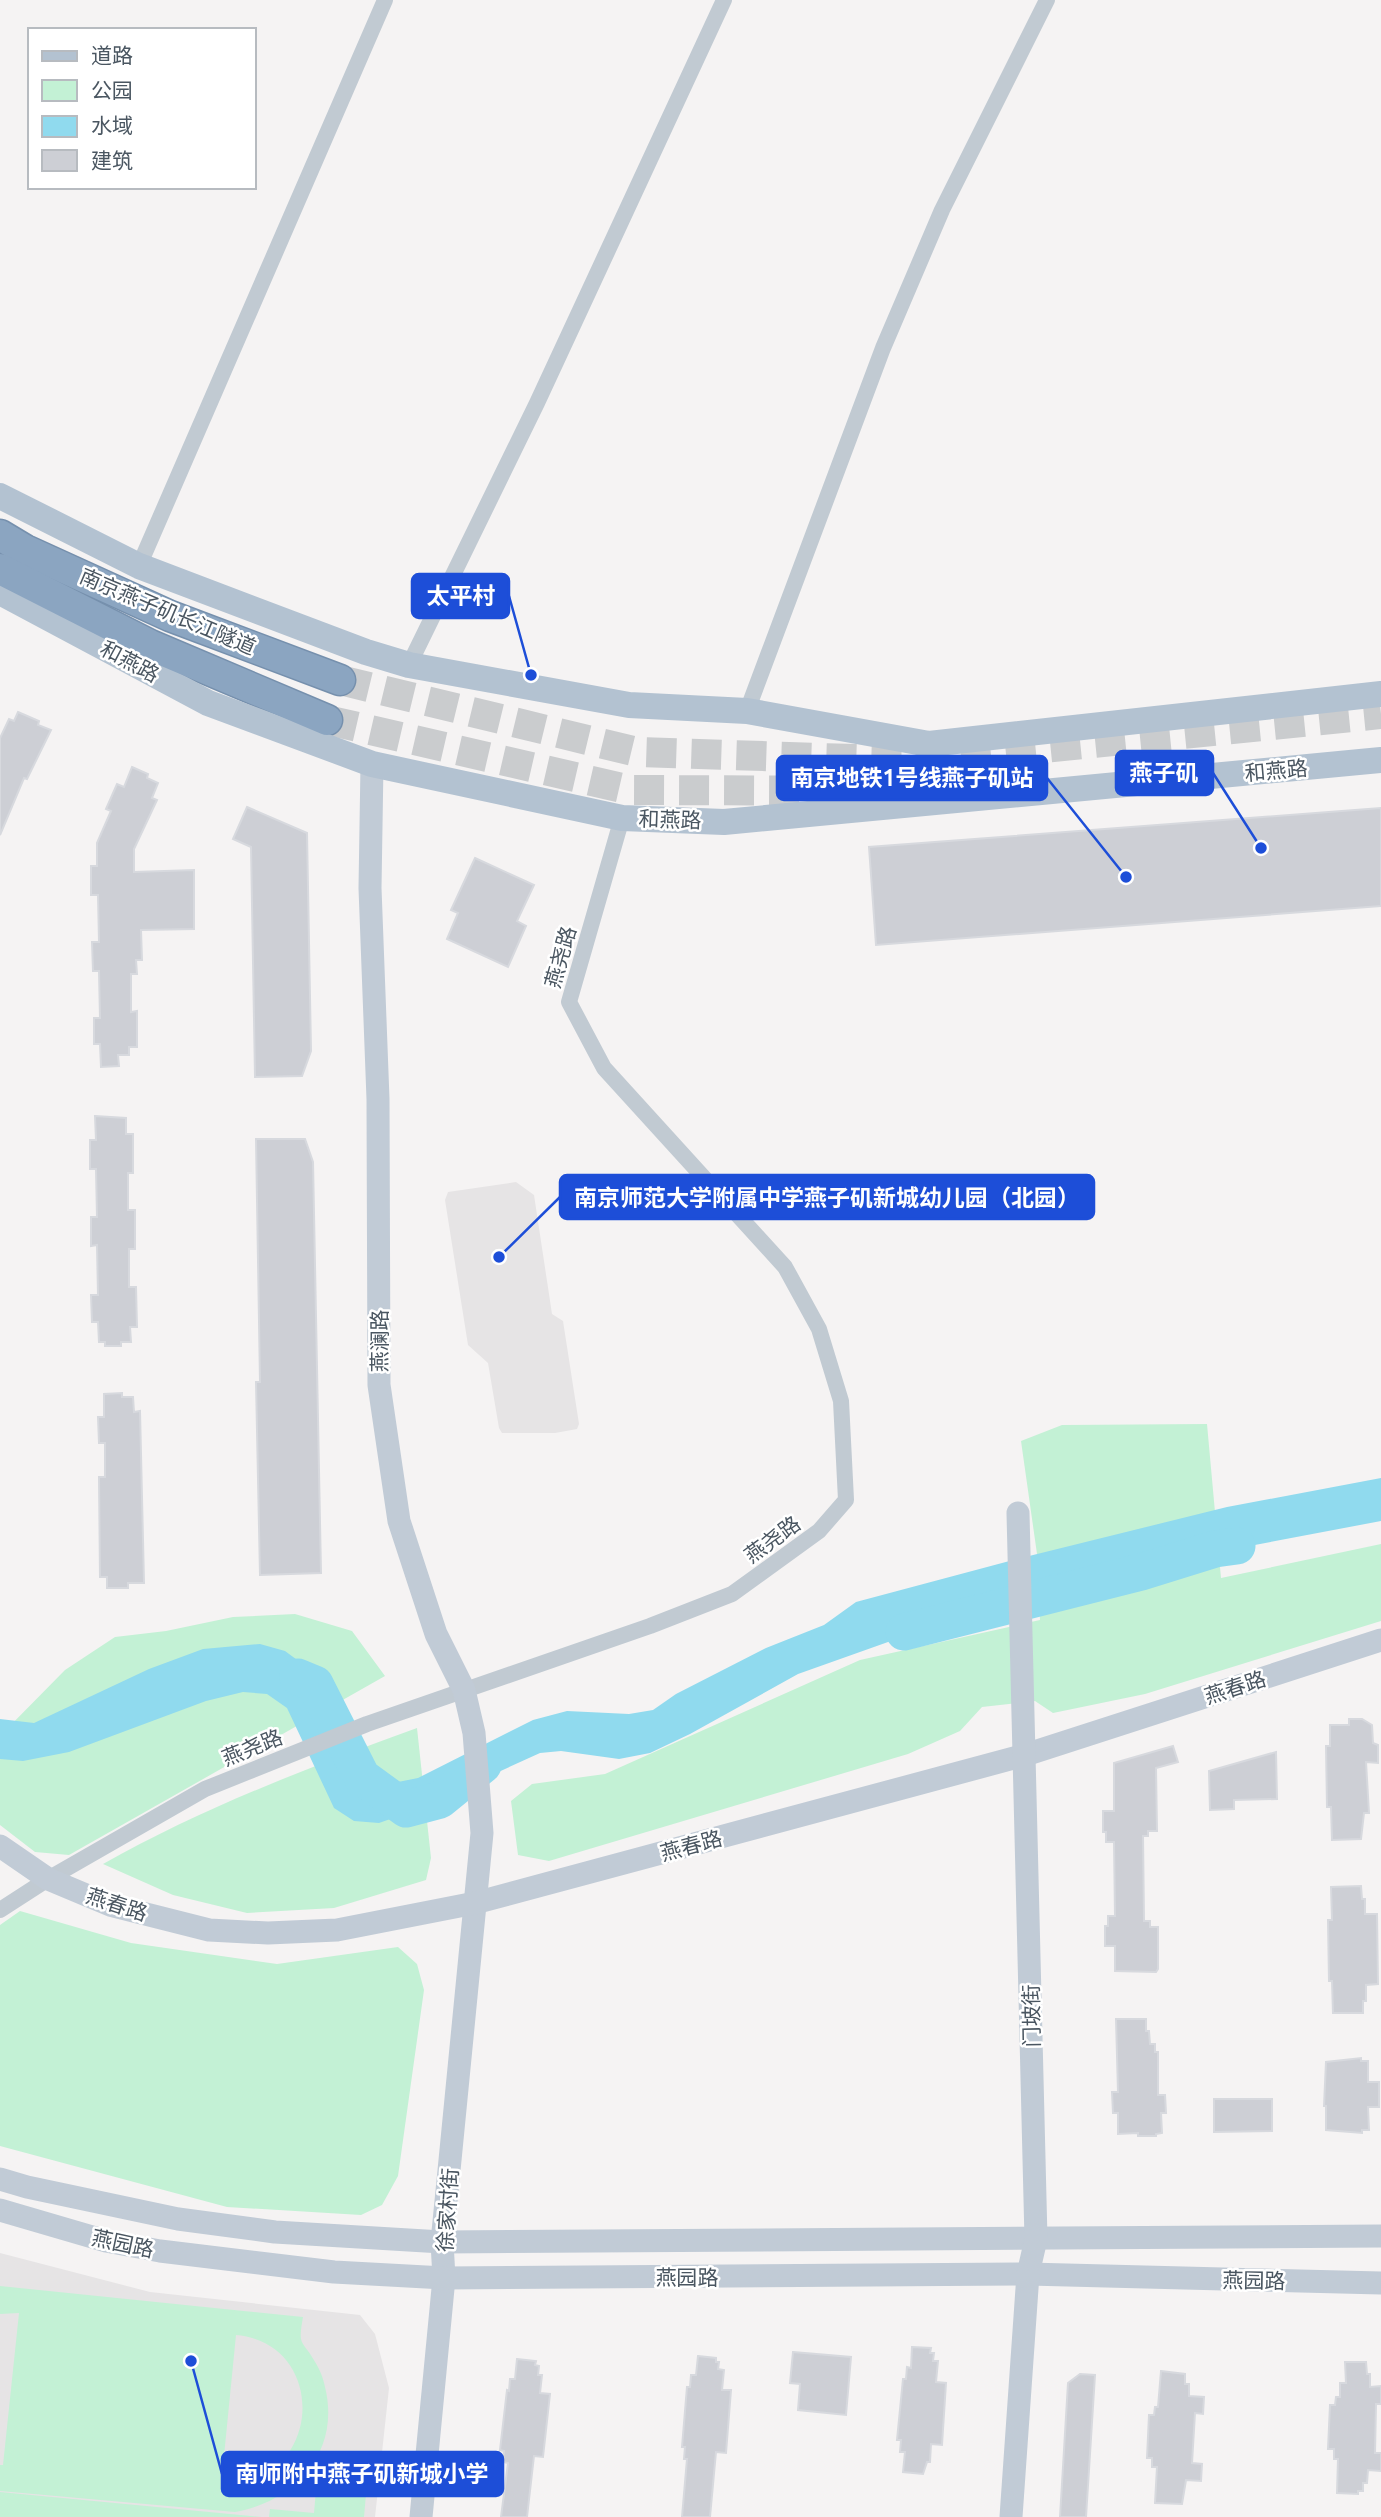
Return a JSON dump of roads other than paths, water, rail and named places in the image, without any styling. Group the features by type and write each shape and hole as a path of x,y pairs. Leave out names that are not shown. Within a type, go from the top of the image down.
{"highway":[{"name":"南京燕子矶长江隧道","path":"0,535 25,550 170,616 340,680"},
{"name":"南京燕子矶长江隧道","path":"0,569 150,645 327,720"}],"main road":[{"path":"0,496 139,566 366,652 409,665 629,705 747,711 929,744 1381,694"},
{"name":"和燕路","path":"0,592 208,703 372,764 622,817 724,822 1381,760"}],"street":[{"path":"139,566 385,0"},
{"path":"409,665 537,403 724,0"},
{"path":"747,711 889,333 942,210 1047,0"},
{"name":"燕澜路","path":"372,764 370,888 378,1099 379,1385 399,1521 436,1634 464,1690 474,1733 482,1833 475,1903"},
{"name":"燕尧路","path":"0,1910 48,1879 205,1789 368,1724 650,1626 732,1594 819,1531 846,1500 841,1401 819,1329 785,1267 604,1068 569,1002 622,817"},
{"name":"门坡街","path":"1011,2517 1028,2274 1036,2239 1018,1513"},
{"name":"燕春路","path":"0,1846 48,1879 110,1905 209,1930 268,1933 337,1930 475,1903 1025,1755 1381,1640"},
{"name":"徐家村街","path":"421,2517 444,2278 442,2242 475,1903"},
{"name":"燕园路","path":"0,2179 178,2219 275,2232 442,2242 1381,2236"},
{"name":"燕园路","path":"0,2210 106,2241 160,2251 334,2272 444,2278 1028,2274 1381,2283"}],"water":[{"path":"1381,1478 1381,1521 1170,1561 964,1615 798,1674 650,1753 619,1759 561,1751 540,1753 413,1811 379,1823 354,1821 334,1808 287,1708 267,1694 243,1692 206,1701 69,1752 23,1761 0,1759 0,1719 34,1723 149,1669 203,1649 260,1644 285,1651 308,1668 319,1685 349,1762 374,1777 398,1782 418,1778 533,1720 567,1711 629,1714 653,1710 676,1694 766,1648 824,1625 856,1602 1227,1507"}],"waterway":[{"path":"904,1632 1141,1572 1215,1549 1237,1546"},
{"path":"298,1677 315,1684 362,1777 406,1809 440,1800 483,1765"}],"tunnel":[{"path":"340,680 637,752 915,761 1381,714"},
{"path":"327,720 631,790 916,791 952,788"}],"place":[{"name":"太平村","path":"531,675"},
{"name":"燕子矶","path":"1261,848"},
{"name":"南京地铁1号线燕子矶站","path":"1126,877"},
{"name":"南京师范大学附属中学燕子矶新城幼儿园（北园）","path":"499,1257"},
{"name":"南师附中燕子矶新城小学","path":"191,2361"}]}
